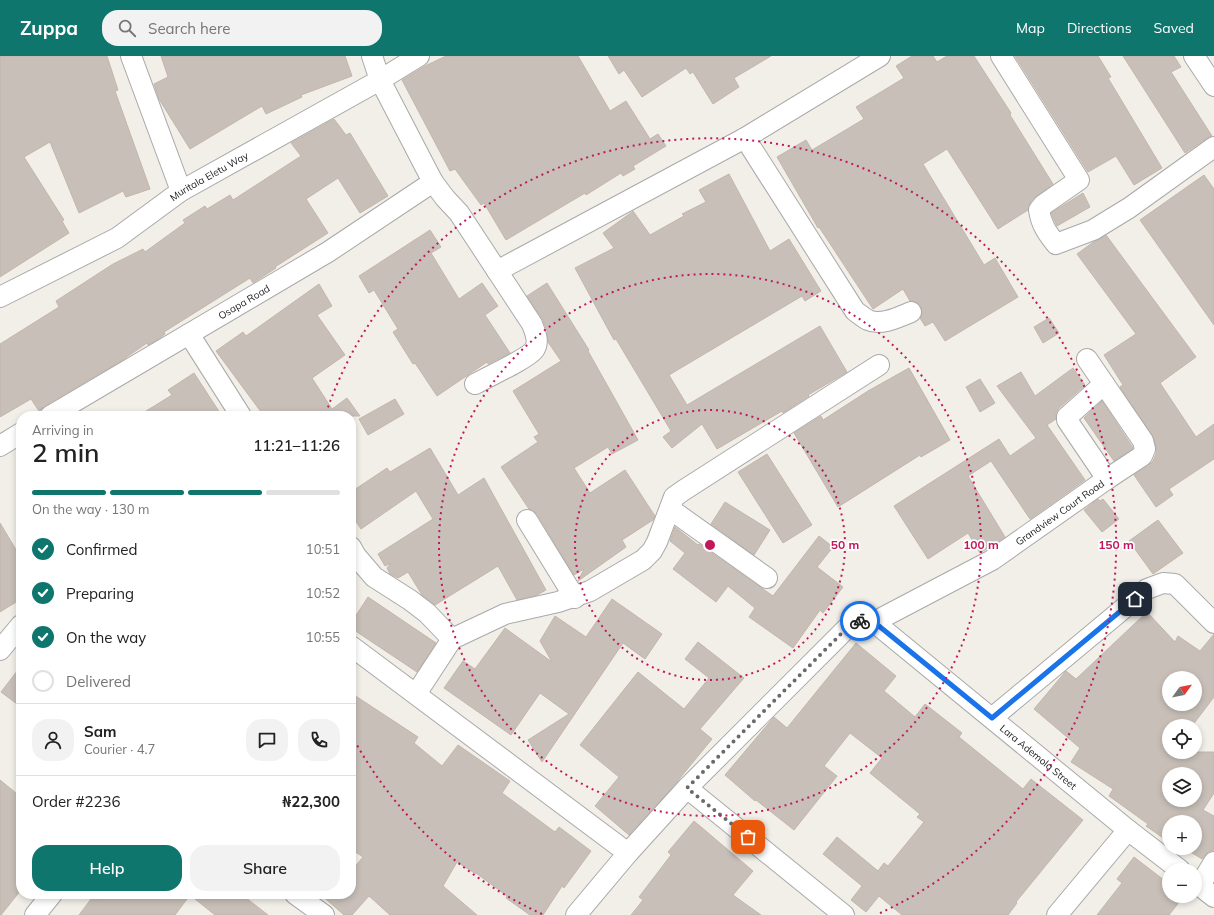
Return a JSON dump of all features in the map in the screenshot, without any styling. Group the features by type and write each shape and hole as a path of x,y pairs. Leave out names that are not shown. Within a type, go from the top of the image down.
{"street":[{"path":"131,56 181,191"},
{"path":"372,56 380,80 433,182 459,213 532,324 538,338 534,350 475,384"},
{"name":"Muritala Eletu Way","path":"0,297 117,238 181,191 380,80 419,56"},
{"path":"497,270 745,138 880,56"},
{"path":"1001,56 1079,180 1038,210 1040,220 1044,228 1056,244 1093,230 1129,208 1214,147"},
{"path":"1194,56 1214,86"},
{"path":"745,138 855,311 869,320 881,321 896,318 911,312"},
{"name":"Osapa Road","path":"58,411 328,252 433,182"},
{"path":"189,334 238,411"},
{"name":"Grandview Court Road","path":"874,622 992,560 1142,456 1145,449 1143,441 1087,359"},
{"path":"416,694 452,639 505,614 575,598 590,591 643,560 652,551 657,542 674,498 684,490 879,365"},
{"path":"1104,384 1069,413 1067,420 1107,479"},
{"path":"0,446 16,436"},
{"path":"670,509 767,578"},
{"path":"527,520 575,598"},
{"path":"356,556 374,577 410,600 427,613 452,639"},
{"path":"992,718 1147,589 1163,583 1175,584 1214,623"},
{"path":"576,915 628,853 687,788 850,625 863,620 874,622"},
{"name":"Lara Ademola Street","path":"874,622 1128,830 1171,863"},
{"path":"0,650 16,631"},
{"path":"356,650 628,853"},
{"path":"687,788 844,915"},
{"path":"1057,915 1128,830"},
{"path":"1203,888 1214,862"},
{"path":"35,915 48,899"},
{"path":"302,899 324,915"}],"building":[{"path":"0,56 107,56 118,90 115,91 150,189 126,197 123,191 79,213 50,142 24,157 64,220 62,221 69,233 0,277"},
{"path":"161,56 345,56 352,76 301,95 302,97 266,114 262,106 190,149 159,99 154,84 168,77"},
{"path":"446,56 578,56 610,111 626,101 650,139 658,134 666,146 633,166 635,169 623,176 621,173 586,195 585,193 506,240 484,203 481,205 455,169 450,171 402,80 425,66"},
{"path":"608,56 771,56 734,78 739,87 713,104 693,72 690,74 686,68 642,97 624,70 619,74"},
{"path":"912,56 933,56 937,62 947,56 974,56 1011,113 1010,115 1053,184 1034,198 1030,203 1028,210 998,229 947,149 923,164 984,265 995,258 1018,297 945,341 933,322 925,326 920,318 922,313 921,307 918,303 910,301 903,289 873,309 819,227 818,228 777,157 806,140 812,150 864,119 856,107 904,78 896,66"},
{"path":"1015,56 1098,56 1111,77 1108,78 1162,168 1134,185 1116,156 1088,172"},
{"path":"1123,56 1174,56 1181,67 1171,72 1212,136 1185,153"},
{"path":"334,119 346,135 350,133 388,196 360,213 338,178 306,199 328,233 253,283 250,278 164,332 165,334 157,340 148,345 147,343 121,361 44,406 39,411 31,399 0,417 0,344 59,307 56,301 113,264 143,249 145,252 185,223 183,220 205,206 207,209 230,195 233,200 301,156 291,143"},
{"path":"729,174 770,251 789,239 821,291 805,301 802,296 669,375 687,405 820,326 847,372 808,395 809,396 783,413 782,411 717,449 702,424 672,448 663,437 671,431 616,339 614,340 575,268 614,248 603,233 633,211 650,235 684,216 682,214 706,202 699,190"},
{"path":"1204,175 1214,189 1214,325 1140,220"},
{"path":"1083,193 1090,207 1057,226 1051,213"},
{"path":"430,230 441,247 431,253 459,299 482,283 498,306 485,315 510,353 488,364 487,362 437,396 415,363 413,364 393,332 398,329 374,290 369,293 359,276"},
{"path":"1106,235 1196,357 1160,383 1196,437 1214,424 1214,459 1169,489 1173,495 1156,507 1134,475 1153,461 1156,454 1154,438 1120,387 1123,385 1104,355 1136,334 1077,254"},
{"path":"547,283 589,350 588,351 638,440 612,454 608,447 574,468 590,493 625,470 655,516 653,520 622,540 626,547 578,581 584,569 574,575 537,514 533,510 529,509 501,467 538,442 534,437 539,434 513,391 561,361 548,342 547,331 543,320 527,296"},
{"path":"319,284 332,306 317,315 345,355 312,378 332,409 347,398 360,416 356,416 356,411 260,411 216,351 243,332 246,336"},
{"path":"1049,318 1059,333 1043,343 1034,327"},
{"path":"909,368 950,440 921,457 920,455 838,507 794,433 821,416 823,420 868,391"},
{"path":"1073,368 1085,385 1059,408 1056,413 1056,419 1047,425 1085,480 1030,519 991,461 968,476 1005,537 980,553 968,533 928,559 894,506 999,439 1010,456 1036,438 997,386 1021,372 1035,396"},
{"path":"194,373 219,411 146,411 172,395 168,390"},
{"path":"980,379 995,403 980,412 966,387"},
{"path":"395,399 404,414 368,435 359,419"},
{"path":"1102,401 1133,448 1114,461 1084,418"},
{"path":"430,448 458,495 484,478 546,590 537,595 517,600 498,566 435,605 422,595 408,572 398,578 390,574 387,568 391,563 385,566 378,554 433,519 416,491 361,529 356,522 356,489 387,468 390,472"},
{"path":"767,454 812,525 783,543 738,472"},
{"path":"1098,499 1100,501 1103,499 1119,519 1102,532 1084,510"},
{"path":"725,502 770,530 754,555 711,524"},
{"path":"1158,520 1183,553 1153,574 1129,541"},
{"path":"0,523 16,550 16,602 0,612"},
{"path":"675,527 698,545 699,544 773,596 819,536 833,547 817,567 843,587 823,613 820,610 793,648 749,617 755,608 728,586 716,602 673,569 685,553 670,541"},
{"path":"368,597 436,643 417,672 356,631 356,615"},
{"path":"612,599 662,634 645,659 623,643 542,762 528,740 569,714 540,693 511,735 444,688 463,661 475,669 505,628 552,662 540,641 555,616 586,637"},
{"path":"1147,612 1175,642 1178,636 1200,651 1214,634 1214,697 1197,719 1162,719 1162,759 1202,759 1202,752 1214,752 1214,793 1203,810 1214,816 1214,850 1208,852 1202,859 1195,855 1202,855 1202,815 1162,815 1162,837 1146,826 1148,824 1109,796 1113,789 1071,762 1080,748 1034,709 1066,671 1076,679"},
{"path":"698,642 744,678 700,729 712,739 671,789 629,835 595,806 619,777 580,745 638,672 684,709 709,678 685,659"},
{"path":"856,643 896,676 884,691 915,717 925,704 962,733 959,737 1023,789 1031,779 1083,820 1016,902 1017,903 1008,915 902,915 879,896 866,912 851,900 862,886 823,854 837,837 878,871 884,863 888,866 924,822 917,817 920,814 870,773 882,758 850,733 824,766 837,776 794,830 756,800 755,801 725,775 774,717 787,728"},
{"path":"16,672 16,703 1,692"},
{"path":"356,696 418,737 414,743 442,766 458,745 510,781 502,793 555,832 559,827 591,851 564,888 562,886 543,915 530,915 506,898 507,896 476,873 457,862 443,886 477,915 390,915 369,896 352,915 344,915 326,899 356,899 356,865 363,857 356,852"},
{"path":"0,780 16,793 16,896 0,915"},
{"path":"694,821 753,871 733,895 761,915 631,915 643,900 639,897 671,855 668,852"},
{"path":"1134,857 1162,879 1162,903 1178,903 1169,915 1097,915 1122,883 1117,879"},
{"path":"91,899 187,899 175,915 79,915"},
{"path":"195,899 247,899 268,915 215,915"}],"way so far":[{"path":"748,837 687,788 850,625 860,621"}],"route":[{"path":"860,621 863,620 874,622 992,718 1135,599"}]}
